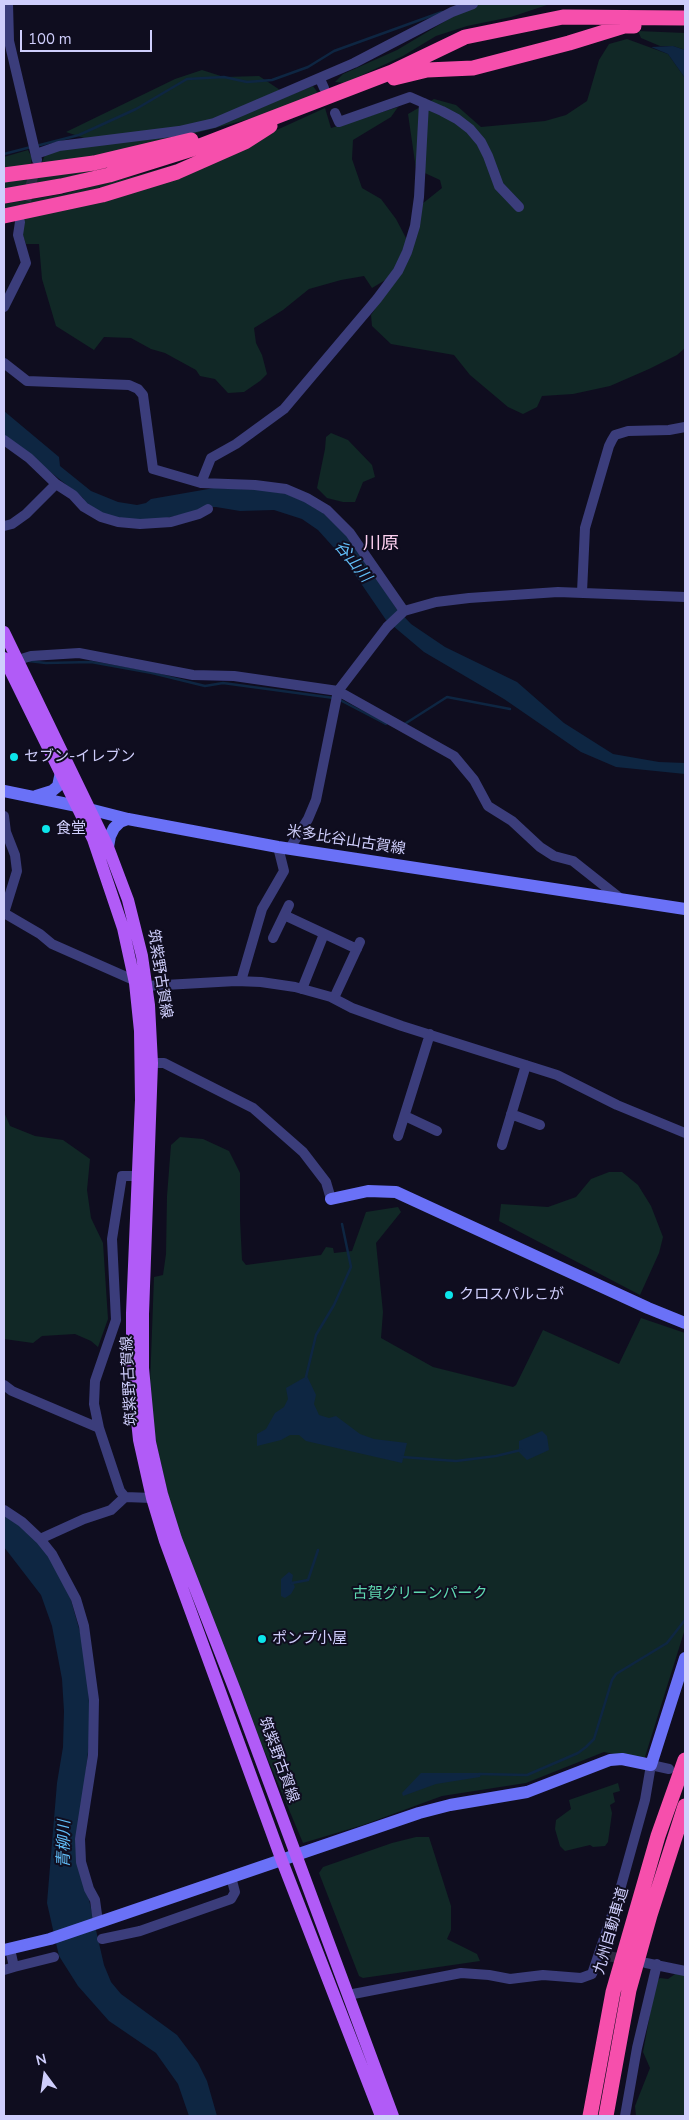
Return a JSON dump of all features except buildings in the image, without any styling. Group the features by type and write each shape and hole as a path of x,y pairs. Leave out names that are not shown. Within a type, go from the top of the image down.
{"highway":[{"path":"4,201 110,180 190,156 392,72 465,36 563,17 685,18"},
{"path":"4,196 110,175 192,149 395,78 427,70 473,68 569,43 624,26 685,27"},
{"path":"4,175 94,163 268,123"},
{"path":"4,216 102,195 177,172 244,142 268,123"},
{"name":"九州自動車道","path":"590,2116 613,1992 658,1836 685,1760"},
{"path":"606,2116 629,1990 650,1915 685,1806"}],"main road":[{"name":"筑紫野古賀線","path":"4,632 92,811 108,847 132,917 141,985 151,1032 152,1063 143,1314 144,1368 150,1442 162,1494 176,1539 236,1693 393,2116"},
{"name":"筑紫野古賀線","path":"4,658 93,839 116,902 141,985 141,1062 132,1373 139,1440 152,1498 165,1541 282,1861 381,2116"}],"street":[{"path":"8,4 9,41 36,159 59,146 179,131 214,123 322,83 452,12 473,4"},
{"path":"335,113 339,122 410,96 457,119 470,129 481,142 499,186 519,207"},
{"path":"201,483 211,458 236,444 284,409 377,299 398,271 407,252 415,226 419,198 424,103"},
{"path":"4,307 26,263 18,235 20,222"},
{"path":"4,363 27,381 129,386 138,389 143,395 153,469 201,483 255,485 286,489 327,510 350,533 404,611"},
{"path":"582,592 585,528 609,446 615,435 628,431 669,430 685,427"},
{"path":"4,440 29,458 56,484 73,494 84,507 101,517 118,522 140,524 171,522 199,514 208,509"},
{"path":"4,526 12,524 26,514 56,484"},
{"path":"241,981 262,909 284,870 284,848 308,819 316,800 338,691 387,627 404,611 436,602 498,595 582,592 685,597"},
{"path":"18,660 31,656 79,653 193,676 234,676 338,691 454,756 474,780 488,806 512,822 540,847 554,856 574,861 620,898"},
{"path":"34,797 52,791 58,786 61,772"},
{"name":"米多比谷山古賀線","path":"4,791 128,819 284,848 685,909"},
{"path":"4,816 6,832 15,856 17,871 4,913 40,934 52,944 141,985 261,982 302,989 334,998 360,1011 402,1026 557,1076 617,1105 685,1133"},
{"path":"108,847 114,828 120,822 128,819"},
{"path":"273,938 286,910 324,934 358,945 334,998"},
{"path":"302,989 324,934"},
{"path":"398,1136 430,1034"},
{"path":"152,1063 164,1062 253,1108 303,1152 326,1182 331,1198 368,1191 396,1192 648,1308 685,1323"},
{"path":"502,1145 526,1065"},
{"path":"511,1114 540,1125"},
{"path":"405,1116 437,1130"},
{"path":"125,1497 116,1485 94,1404 95,1381 116,1320 112,1239 122,1176 138,1176"},
{"path":"4,1384 12,1391 99,1428"},
{"path":"40,1539 84,1519 111,1510 125,1497 152,1498"},
{"path":"4,1510 22,1522 40,1539 64,1574 76,1599 84,1626 94,1700 93,1755 80,1840 81,1862 89,1889 95,1900 95,1923"},
{"path":"348,1996 461,1974 489,1974 510,1979 543,1975 587,1977 592,1974 603,1955 645,1800 652,1765 685,1658"},
{"path":"54,1957 9,1969 7,1950 57,1936 419,1813 450,1805 527,1792 610,1760 622,1759 669,1769"},
{"path":"102,1939 140,1932 231,1899 235,1892 231,1877"},
{"path":"625,2116 652,1963 685,1971"}],"green space":[{"path":"474,4 550,4 511,17 467,26 436,36 403,56 345,83 335,82 343,74 397,50"},
{"path":"638,31 685,33 685,50 673,46 660,46 641,38"},
{"path":"627,39 668,54 685,78 685,348 677,355 610,386 573,394 542,396 537,407 523,414 508,407 470,375 454,355 391,344 372,326 371,315 411,255 417,231 417,208 442,188 440,180 416,169 408,114 434,99 456,105 481,127 545,121 566,115 587,101 599,60 609,44"},
{"path":"202,70 224,77 259,76 280,90 209,121 169,130 87,139 66,132 175,79"},
{"path":"313,86 320,96 253,118 166,141 40,167 45,155 50,151 205,129"},
{"path":"398,107 391,117 353,140 352,159 362,188 381,199 396,219 407,240 392,276 372,288 364,276 309,289 283,310 254,328 256,343 262,355 267,374 244,392 228,393 215,379 200,376 196,370 165,353 151,349 131,338 104,337 94,350 56,326 42,279 39,244 26,244 17,219 270,133 325,108 331,128"},
{"path":"28,150 32,158 30,167 4,171 4,157"},
{"path":"167,154 4,192 4,180"},
{"path":"193,159 168,171 4,211 4,204 62,194"},
{"path":"331,433 348,440 372,465 375,477 363,482 355,502 343,502 327,498 317,488 326,437"},
{"path":"4,1112 10,1126 35,1136 63,1140 90,1159 87,1190 91,1218 103,1243 108,1319 98,1347 91,1341 75,1334 42,1336 33,1343 4,1339"},
{"name":"古賀グリーンパーク","path":"180,1137 203,1139 229,1151 240,1173 242,1260 246,1265 321,1255 326,1247 333,1248 334,1253 352,1251 366,1212 398,1207 401,1212 376,1243 383,1312 381,1338 433,1367 513,1387 516,1385 543,1330 619,1364 641,1318 685,1333 685,1629 644,1760 604,1752 526,1783 442,1796 363,1825 303,1843 237,1686 175,1525 149,1411 154,1277 163,1275 166,1254 167,1196 171,1145"},
{"path":"609,1172 622,1172 638,1185 651,1206 663,1237 659,1253 640,1295 499,1221 501,1204 548,1207 576,1197 591,1179"},
{"path":"618,1783 620,1791 613,1793 615,1802 610,1805 612,1813 608,1842 605,1846 593,1847 590,1845 565,1851 560,1846 555,1829 556,1820 571,1809 569,1800"},
{"path":"416,1837 429,1837 451,1906 451,1930 447,1939 477,1954 480,1961 363,1978 359,1976 319,1873 323,1867 392,1843"},
{"path":"685,1967 685,2116 636,2116 635,2106 650,2068 643,2052 656,1982 660,1978 668,1979"}],"water":[{"path":"673,46 685,50 685,78 668,54 651,47"},
{"name":"谷山川","path":"4,411 59,457 60,466 91,491 118,502 137,505 146,503 151,499 214,488 264,490 287,494 305,502 322,512 352,541 396,608 411,624 445,647 517,682 564,723 613,754 659,762 685,763 685,774 616,767 581,752 504,699 424,652 386,620 345,560 318,530 302,519 274,510 240,511 205,507 198,511 152,521 113,519 85,504 83,498 4,435"},
{"path":"307,1376 316,1395 314,1404 319,1415 329,1418 336,1416 360,1434 374,1439 407,1443 402,1463 306,1441 299,1435 290,1435 281,1440 257,1446 257,1434 266,1429 275,1413 284,1407 288,1399 286,1388"},
{"path":"542,1431 547,1436 549,1450 527,1460 519,1452 519,1441"},
{"name":"青柳川","path":"4,1514 23,1528 43,1548 58,1571 71,1600 82,1639 88,1673 90,1733 82,1809 87,1891 104,1965 111,1982 121,1994 177,2035 198,2063 207,2081 217,2116 189,2116 178,2084 156,2053 109,2021 78,1986 59,1956 47,1903 57,1783 63,1747 64,1711 62,1679 52,1626 41,1595 4,1547"},
{"path":"289,1572 293,1575 292,1581 295,1587 291,1594 285,1598 281,1596 281,1579"},
{"path":"421,1773 481,1773 480,1777 436,1784 403,1796 402,1793"}],"waterway":[{"path":"36,146 79,135 136,109 187,79 224,77 247,82 272,80 308,67 334,51 442,12"},
{"path":"4,154 31,147"},
{"path":"29,661 46,663 91,662 152,673 205,686 223,683 334,698"},
{"path":"403,725 447,697 510,709"},
{"path":"340,700 386,724"},
{"path":"306,1377 316,1335 334,1305 351,1267 342,1224"},
{"path":"402,1457 456,1461 496,1456 521,1450"},
{"path":"292,1583 308,1580 318,1550"},
{"path":"479,1774 527,1775 578,1753 594,1739 612,1680 616,1674 667,1643 685,1620"}],"tunnel":[{"path":"22,215 36,167"},
{"path":"608,1956 629,1960"}],"place":[{"name":"セブン-イレブン","path":"14,757"},
{"name":"食堂","path":"46,829"},
{"name":"クロスパルこが","path":"449,1295"},
{"name":"ポンプ小屋","path":"262,1639"}],"district":[{"name":"川原","path":"381,545"}]}
